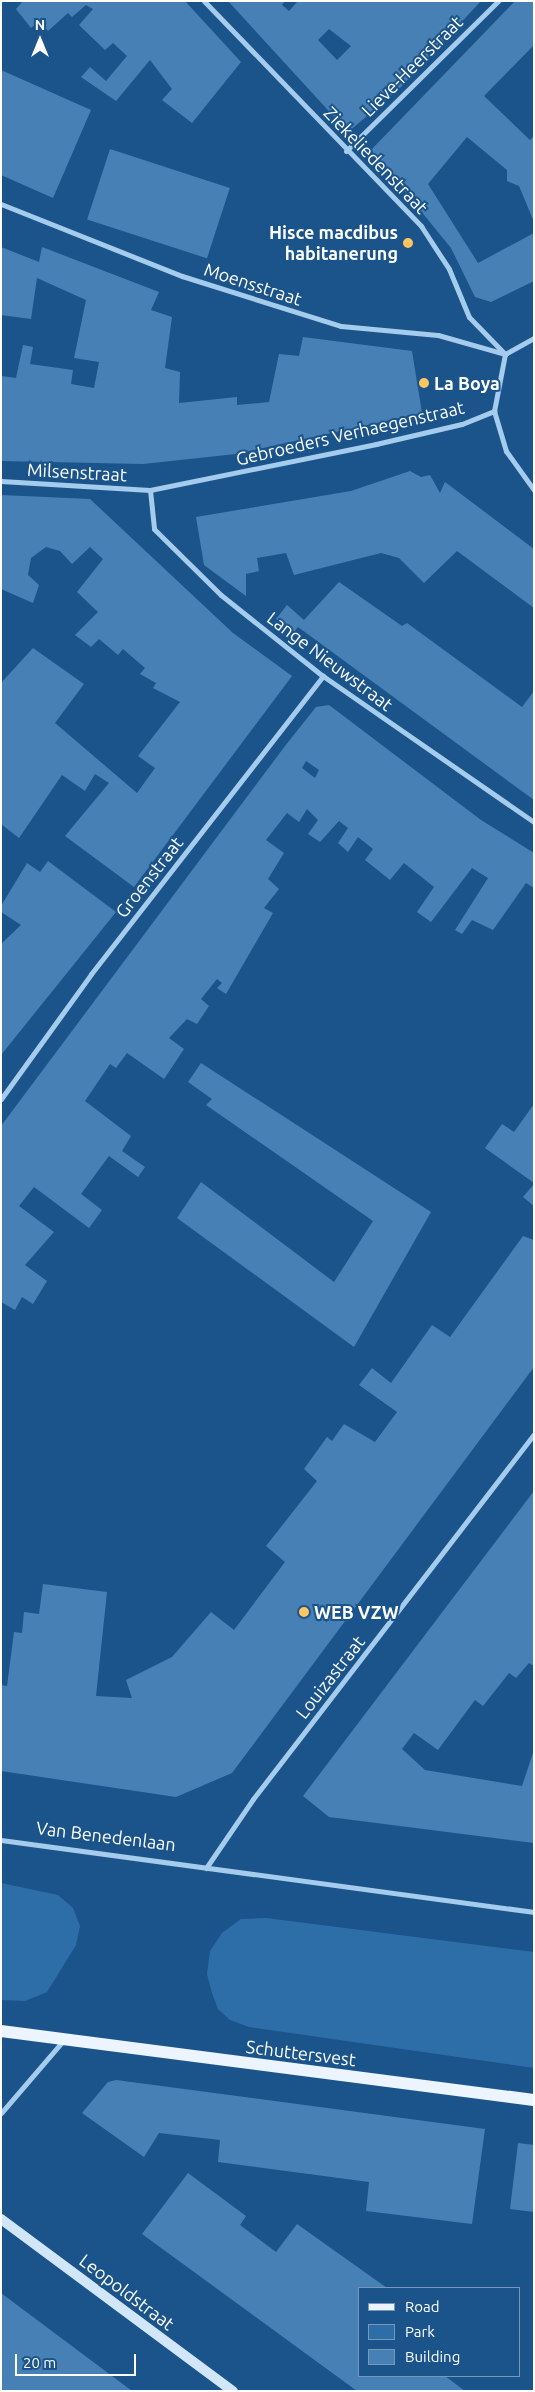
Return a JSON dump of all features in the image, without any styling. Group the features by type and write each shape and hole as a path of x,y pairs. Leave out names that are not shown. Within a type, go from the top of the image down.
{"main road":[{"path":"1,2031 65,2039"},
{"name":"Schuttersvest","path":"65,2039 534,2100"},
{"name":"Leopoldstraat","path":"1,2219 233,2391"}],"street":[{"name":"Ziekeliedenstraat","path":"204,1 346,151 421,226 450,269 469,317 505,354"},
{"name":"Lieve-Heerstraat","path":"346,151 498,1"},
{"name":"Moensstraat","path":"1,204 182,276 341,326 438,335 505,354"},
{"path":"534,338 505,354 494,411 506,451 534,490"},
{"name":"Gebroeders Verhaegenstraat","path":"150,490 376,444 462,424 494,411"},
{"name":"Milsenstraat","path":"1,481 150,490"},
{"name":"Lange Nieuwstraat","path":"150,490 154,529 221,595 323,676 534,822"},
{"name":"Groenstraat","path":"1,1099 91,974 323,676"},
{"name":"Louizastraat","path":"206,1868 253,1799 534,1434"},
{"name":"Van Benedenlaan","path":"1,1840 206,1868"},
{"path":"206,1868 534,1912"},
{"path":"1,2113 65,2039"}],"green space":[{"path":"1,1883 58,1895 73,1908 80,1926 76,1945 47,1992 25,2001 1,2000"},
{"path":"266,1918 534,1952 534,2068 249,2027 230,2020 218,2009 212,1993 207,1974 210,1951 222,1933 241,1919"}],"building":[{"path":"23,1 185,1 241,62 192,123 162,100 172,89 150,60 116,101 81,77 90,67 106,81 127,56 113,43 105,50 79,25 93,9 86,5 72,17 68,13 48,31 39,21 31,28 16,9"},
{"path":"228,1 285,1 282,5 289,11 298,1 481,1 399,89 348,132","holes":["329,29 351,46 337,60 318,40"]},
{"path":"515,1 534,1 534,45 484,96 530,140 534,136 534,222 519,186 507,181 507,170 467,137 428,184 478,263 534,233 534,281 491,302 475,297 451,248 371,150"},
{"path":"1,70 91,110 53,198 1,175"},
{"path":"110,149 230,188 207,258 87,219"},
{"path":"1,247 39,262 42,247 159,292 151,310 172,317 165,368 180,372 179,403 237,397 237,405 269,402 279,354 299,356 303,337 412,351 422,413 236,454 143,464 1,461 1,376 16,378 23,345 33,347 30,364 73,370 71,384 94,388 99,362 74,358 86,300 37,278 31,319 1,315"},
{"path":"410,471 421,477 430,475 440,493 445,482 534,549 534,608 457,551 424,583 399,558 381,553 294,575 286,553 257,558 259,571 246,574 246,596 204,565 196,517 351,491"},
{"path":"1,495 90,499 233,633 292,676 134,887 65,836 109,783 95,774 85,791 62,775 19,838 1,824 1,683 33,648 84,684 55,723 137,793 155,768 138,756 180,702 153,688 156,683 140,674 145,668 123,649 118,655 99,639 91,647 75,635 98,612 77,592 103,559 90,547 72,564 60,551 46,547 31,558 28,575 39,585 33,603 1,589"},
{"path":"339,582 402,626 407,623 522,707 534,691 534,800 298,627 293,633 276,619 287,605 304,620"},
{"path":"329,705 481,820 534,853 534,888 526,883 493,930 472,920 462,934 455,930 488,878 472,868 431,922 417,912 434,887 404,863 390,880 365,860 373,849 358,837 348,852 338,843 348,828 339,821 320,842 308,834 318,820 307,809 299,822 287,813 266,840 284,853 268,879 279,889 264,908 273,913 226,994 217,988 222,983 217,979 201,999 209,1006 197,1024 187,1019 169,1038 184,1049 164,1079 127,1053 116,1068 110,1064 85,1101 131,1136 122,1151 145,1167 138,1177 109,1156 81,1194 102,1210 89,1228 34,1187 19,1206 54,1232 25,1265 47,1281 33,1304 22,1297 15,1310 1,1302 1,1126 316,707","holes":["306,761 319,770 315,778 302,768"]},
{"path":"48,861 116,912 1,1055 1,944 21,925 1,912 1,906 27,863 40,872"},
{"path":"201,1063 431,1212 354,1347 177,1218 201,1182 334,1282 373,1221 206,1105 212,1099 188,1082"},
{"path":"534,1104 534,1183 485,1148 502,1124 514,1132"},
{"path":"534,1184 534,1206 523,1197"},
{"path":"523,1236 534,1240 534,1367 232,1773 176,1797 1,1771 1,1685 7,1686 14,1632 22,1633 24,1612 39,1614 43,1584 107,1592 96,1696 132,1698 126,1680 172,1657 211,1612 234,1630 285,1562 266,1546 317,1481 304,1469 327,1437 332,1441 344,1424 375,1442 397,1412 359,1385 372,1368 391,1383 432,1325 450,1337"},
{"path":"534,1491 534,1666 529,1663 516,1678 509,1673 483,1706 475,1700 438,1750 414,1733 402,1749 425,1770 522,1786 534,1750 534,1843 329,1817 303,1796"},
{"path":"116,2080 485,2129 472,2224 366,2211 369,2182 218,2162 220,2140 159,2133 144,2157 82,2113 108,2082"},
{"path":"518,2143 534,2145 534,2212 510,2209"},
{"path":"188,2173 246,2216 240,2225 276,2252 297,2224 386,2287 358,2287 358,2377 446,2377 465,2391 357,2391 142,2234"},
{"path":"1,2293 124,2385 132,2391 1,2391"}],"place":[{"name":"Hisce macdibus habitanerung","path":"408,243"},
{"name":"La Boya","path":"424,383"},
{"name":"WEB VZW","path":"304,1612"}]}
